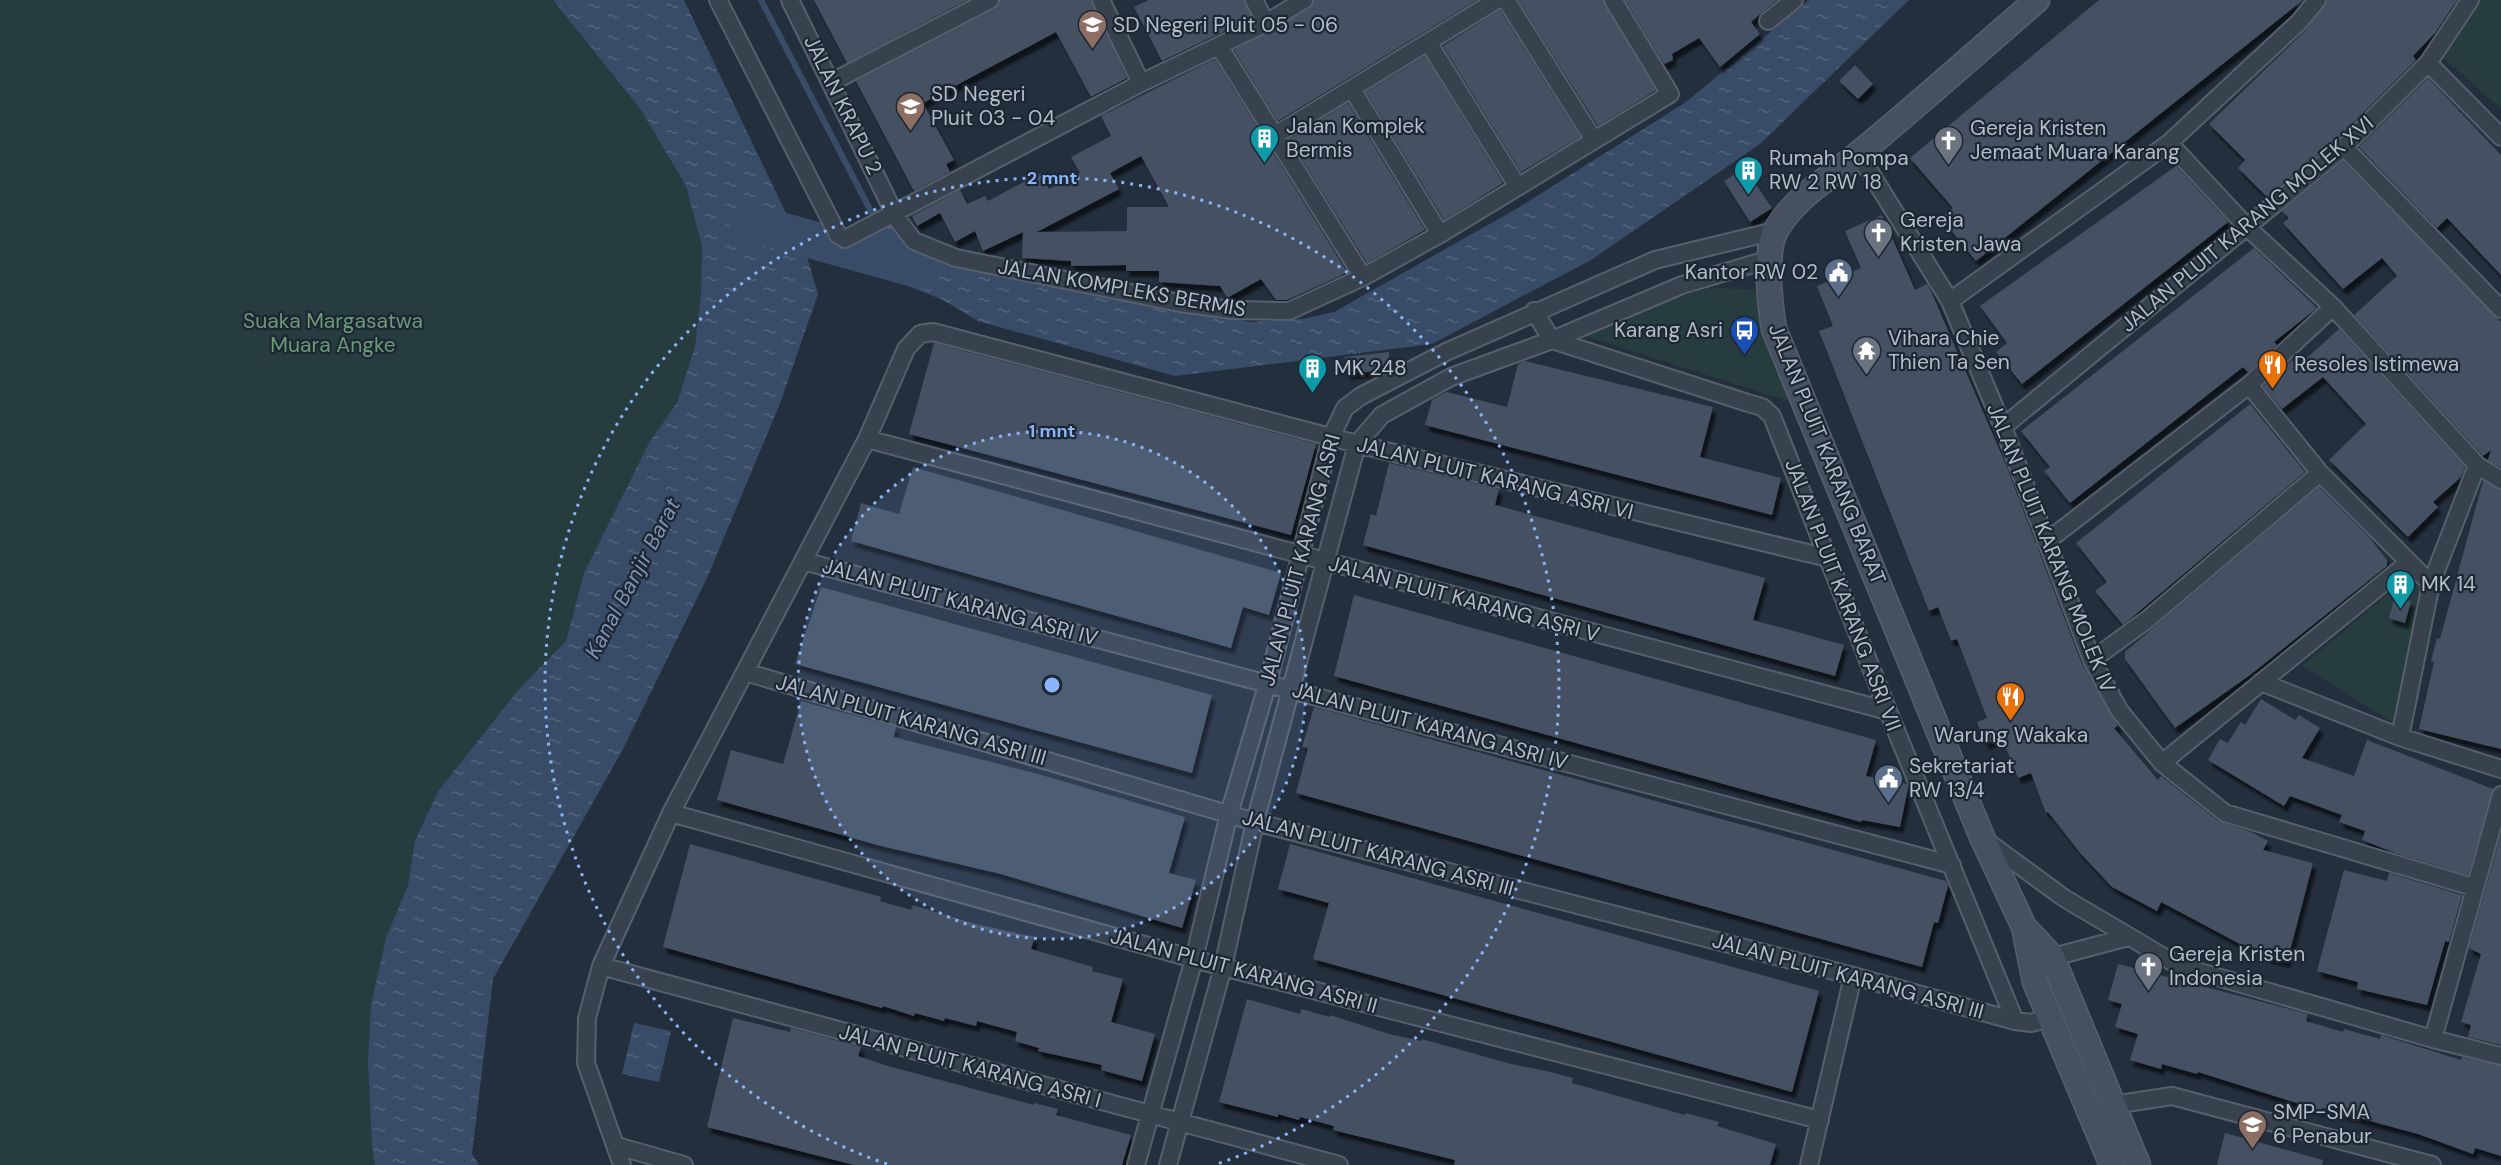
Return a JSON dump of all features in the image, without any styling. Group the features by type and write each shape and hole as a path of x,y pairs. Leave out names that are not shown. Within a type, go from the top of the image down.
{"street":[{"path":"718,0 838,236 845,239 1141,83 1266,23 1304,0"},
{"name":"JALAN KRAPU 2","path":"790,0 832,82 890,214"},
{"path":"832,82 990,0"},
{"path":"1101,0 1141,83"},
{"path":"1254,0 1266,23"},
{"path":"1274,136 1497,0"},
{"path":"1506,0 1594,140"},
{"name":"JALAN KOMPLEKS BERMIS","path":"890,214 914,241 956,258 1180,303 1232,310 1289,311 1363,277 1440,234 1670,94 1613,0"},
{"path":"1768,21 1794,0"},
{"name":"JALAN PLUIT KARANG BARAT","path":"2037,0 1856,156 1800,199 1775,231 1770,259 1774,330 1982,837 2113,1106 2138,1165"},
{"path":"1950,301 2169,143 2299,22 2317,0"},
{"name":"JALAN PLUIT KARANG MOLEK XVI","path":"2003,427 2344,147 2428,63 2470,0"},
{"path":"1428,42 1518,187"},
{"path":"1219,46 1363,277"},
{"path":"2428,63 2501,137"},
{"path":"1352,88 1440,234"},
{"path":"2169,143 2248,228 2333,307 2477,465 2501,480"},
{"path":"2344,147 2501,309"},
{"name":"JALAN PLUIT KARANG MOLEK IV","path":"1856,156 1868,169 1950,301 2003,427 2092,660 2119,710 2162,763 2225,813 2473,887"},
{"name":"JALAN PLUIT KARANG ASRI","path":"1136,1165 1194,959 1229,814 1268,682 1331,437 1345,408 1361,396 1534,311 1655,260 1775,231"},
{"name":"JALAN PLUIT KARANG ASRI","path":"1168,1165 1222,968 1255,822 1357,444 1382,415 1451,377 1552,340 1682,285 1770,259"},
{"path":"2046,542 2248,385 2333,307"},
{"path":"1534,311 1552,340"},
{"name":"JALAN PLUIT KARANG ASRI VI","path":"867,439 906,349 920,334 933,332 1357,444 1828,558"},
{"name":"JALAN PLUIT KARANG ASRI VII","path":"1552,340 1762,407 1776,423 1888,711 2015,1021"},
{"path":"2248,385 2320,473 2431,584"},
{"path":"622,1165 586,1063 587,1018 601,966 671,813 867,439"},
{"name":"JALAN PLUIT KARANG ASRI V","path":"867,439 1888,711"},
{"path":"2400,737 2431,584 2477,465"},
{"path":"2092,660 2148,619 2320,473"},
{"name":"JALAN PLUIT KARANG ASRI IV","path":"803,561 1291,688 1952,865"},
{"path":"2162,763 2408,563"},
{"name":"JALAN PLUIT KARANG ASRI III","path":"745,672 1255,822 1853,976 2015,1021"},
{"path":"2261,682 2400,737 2501,769"},
{"path":"2433,1040 2473,887 2501,795"},
{"name":"JALAN PLUIT KARANG ASRI II","path":"671,813 1222,968 1820,1120"},
{"path":"1982,837 2064,898 2179,966 2433,1040 2501,1056"},
{"path":"2041,960 2128,937"},
{"name":"JALAN PLUIT KARANG BARAT","path":"2041,960 2051,1018 2112,1165"},
{"name":"JALAN PLUIT KARANG ASRI I","path":"601,966 1339,1165"},
{"path":"1809,1165 1853,976"},
{"path":"2015,1021 2031,1023 2051,1018"},
{"path":"2113,1106 2172,1096 2432,1165"},
{"path":"617,1146 684,1165"}],"green space":[{"name":"Suaka Margasatwa Muara Angke","path":"0,0 553,0 641,110 686,186 702,246 701,293 695,346 677,403 650,441 584,573 566,641 519,689 439,790 415,840 408,885 386,938 371,1004 368,1062 375,1165 0,1165"},
{"path":"2476,0 2501,0 2501,109 2440,55"},
{"path":"1708,288 1770,290 1761,329 1794,403 1567,330 1575,330"},
{"path":"2413,573 2438,594 2400,727 2302,666"}],"water":[{"name":"Kanal Banjir Barat","path":"553,0 684,0 808,260 818,294 781,401 707,578 622,751 493,979 472,1154 479,1165 375,1165 368,1062 371,1004 386,938 408,885 415,840 439,790 519,689 566,641 584,573 650,441 677,403 695,346 701,293 702,246 686,186 641,110"},
{"path":"1809,0 1909,0 1760,144 1591,260 1432,344 1175,376 978,321 943,300 874,272 871,235 895,218 909,241 1118,297 1251,322 1303,319 1334,312 1518,208 1686,102"},
{"path":"634,1023 671,1031 659,1082 622,1074"}],"building":[{"path":"814,0 967,0 847,63"},
{"path":"1000,0 1091,0 1127,78 1091,97 1056,32 923,103 954,160 946,164 950,172 914,191 856,81 995,9"},
{"path":"1149,0 1244,0 1252,18 1162,61 1134,7"},
{"path":"1314,0 1477,0 1278,121 1234,50 1309,9"},
{"path":"1518,0 1603,0 1656,90 1598,126"},
{"path":"1625,0 1777,0 1751,22 1760,34 1720,67 1699,38 1672,54 1673,60 1664,64"},
{"path":"2099,0 2303,0 1976,261 1941,218 1953,208 1910,158"},
{"path":"2327,0 2457,0 2435,33 2413,56 2416,60 2337,139 2267,197 2238,168 2245,160 2209,124 2306,30"},
{"path":"1500,10 1580,137 1521,172 1443,46"},
{"path":"1425,56 1503,183 1444,220 1366,92"},
{"path":"1215,59 1347,272 1287,300 1276,300 1261,279 1227,298 1220,286 1159,282 1159,271 1126,271 1126,265 1071,266 1071,261 1022,258 1023,232 983,251 975,231 955,242 940,213 917,226 912,216 960,190 967,204 985,196 988,201 1041,173 1049,189 1080,173 1071,157 1111,136 1101,116","holes":["1141,156 1169,207 1127,207 1127,231 1037,232 1119,189 1110,173"]},
{"name":"Rumah Pompa RW 2 RW 18","path":"1855,65 1873,84 1858,99 1839,81"},
{"path":"2428,78 2501,155 2501,275 2447,218 2437,228 2359,147"},
{"path":"1348,103 1425,230 1367,263 1289,139"},
{"path":"2343,161 2501,322 2501,468 2488,460 2491,450 2483,456 2354,315 2397,276 2382,258 2343,289 2283,223 2289,218 2282,211"},
{"path":"2176,166 2228,222 2022,384 1996,352 2007,343 1980,306"},
{"name":"Rumah Pompa RW 2 RW 18","path":"1745,168 1772,208 1750,222 1724,181"},
{"path":"1882,215 1915,290 1927,284 1931,291 2006,465 2082,664 2118,726 2114,728 2158,780 2161,776 2218,821 2251,832 2268,841 2263,850 2313,863 2287,962 2266,957 2268,951 2240,944 2161,902 2157,911 2112,887 2081,854 2048,812 2046,813 2031,773 2018,778 2002,738 1986,744 1977,722 1987,718 1957,639 1951,641 1938,607 1929,611 1819,331 1833,326 1817,286 1861,268 1845,231"},
{"path":"2254,248 2317,308 2274,342 2277,345 2248,372 2243,367 2070,503 2044,471 2050,467 2021,431"},
{"path":"2339,329 2465,467 2461,477 2433,502 2438,507 2408,537 2329,460 2366,424 2323,377 2282,409 2263,386 2292,360 2298,366"},
{"path":"934,343 1316,444 1291,535 909,434"},
{"path":"1389,352 1389,370 1347,374 1345,357"},
{"path":"1525,361 1713,407 1700,457 1781,478 1772,515 1425,425 1432,400 1446,392 1507,407 1518,364"},
{"path":"2250,404 2305,472 2123,625 2095,591 2107,582 2076,543"},
{"path":"1389,463 1499,489 1495,505 1765,578 1753,620 1844,645 1835,676 1363,545 1371,514 1376,516"},
{"path":"913,467 1281,573 1269,615 1243,607 1231,648 851,541 861,503 899,514"},
{"path":"2483,481 2501,490 2501,749 2419,729 2434,662 2431,661 2437,638 2440,639"},
{"path":"2319,487 2369,537 2387,560 2387,566 2250,675 2175,728 2125,659 2125,652"},
{"path":"821,587 1212,695 1192,773 795,664"},
{"path":"1354,595 1876,740 1866,776 1907,784 1900,827 1862,820 1861,822 1334,676"},
{"name":"MK 14","path":"2395,596 2411,601 2405,623 2389,618"},
{"path":"2261,699 2295,720 2299,715 2320,728 2302,758 2354,776 2367,740 2493,789 2468,875 2395,853 2362,840 2365,831 2339,822 2342,815 2290,796 2284,806 2208,760 2220,739 2228,743 2241,722 2245,725"},
{"path":"801,701 896,727 894,737 1038,774 1185,817 1169,873 1196,880 1182,928 1001,874 881,846 717,800 731,750 783,764"},
{"path":"1314,707 1946,881 1948,886 1938,923 1934,922 1922,967 1296,793 1308,748 1302,747"},
{"path":"2501,834 2501,1045 2468,1037 2471,1025 2461,1022 2481,954 2469,948"},
{"path":"690,844 881,897 880,901 911,910 913,905 972,923 1035,937 1031,949 1093,967 1092,971 1123,979 1111,1022 1155,1034 1142,1081 1101,1070 1102,1065 1038,1051 1039,1048 1015,1041 1017,1032 977,1021 976,1026 915,1013 914,1016 663,947"},
{"path":"1290,844 1819,991 1792,1092 1313,959 1329,903 1278,889"},
{"path":"2344,870 2387,881 2389,873 2462,895 2449,942 2445,941 2427,1005 2357,989 2358,982 2317,971"},
{"path":"2118,964 2308,1014 2306,1021 2343,1032 2344,1029 2380,1039 2381,1035 2461,1060 2462,1057 2501,1066 2501,1156 2475,1148 2473,1154 2418,1134 2322,1108 2322,1111 2198,1072 2197,1074 2162,1064 2161,1069 2130,1060 2138,1034 2115,1027 2122,1004 2108,1000"},
{"path":"1247,999 1300,1014 1301,1009 1330,1017 1330,1015 1389,1034 1421,1041 1422,1039 1511,1064 1573,1078 1572,1083 1685,1115 1686,1113 1719,1122 1717,1126 1776,1144 1770,1165 1454,1165 1455,1160 1333,1130 1334,1126 1300,1117 1299,1120 1278,1114 1278,1117 1219,1102"},
{"path":"733,1018 790,1032 791,1028 861,1047 858,1056 888,1066 1034,1105 1034,1103 1058,1109 1056,1115 1131,1135 1122,1165 854,1165 707,1127"},
{"name":"SMP-SMA 6 Penabur","path":"2225,1133 2323,1160 2322,1165 2217,1165"}],"waterway":[{"path":"761,0 876,221"},
{"path":"748,222 921,270"}],"place":[{"name":"SD Negeri Pluit 05 - 06","path":"1092,50"},
{"name":"SD Negeri Pluit 03 - 04","path":"910,132"},
{"name":"Jalan Komplek Bermis","path":"1265,164"},
{"name":"Gereja Kristen Jemaat Muara Karang","path":"1949,166"},
{"name":"Rumah Pompa RW 2 RW 18","path":"1748,196"},
{"name":"Gereja Kristen Jawa","path":"1879,258"},
{"name":"Kantor RW 02","path":"1839,298"},
{"name":"Karang Asri","path":"1744,356"},
{"name":"Vihara Chie Thien Ta Sen","path":"1867,376"},
{"name":"Resoles Istimewa","path":"2273,390"},
{"name":"MK 248","path":"1313,394"},
{"name":"MK 14","path":"2400,610"},
{"name":"Warung Wakaka","path":"2011,722"},
{"name":"Sekretariat RW 13/4","path":"1888,804"},
{"name":"Gereja Kristen Indonesia","path":"2148,992"},
{"name":"SMP-SMA 6 Penabur","path":"2252,1150"}]}
